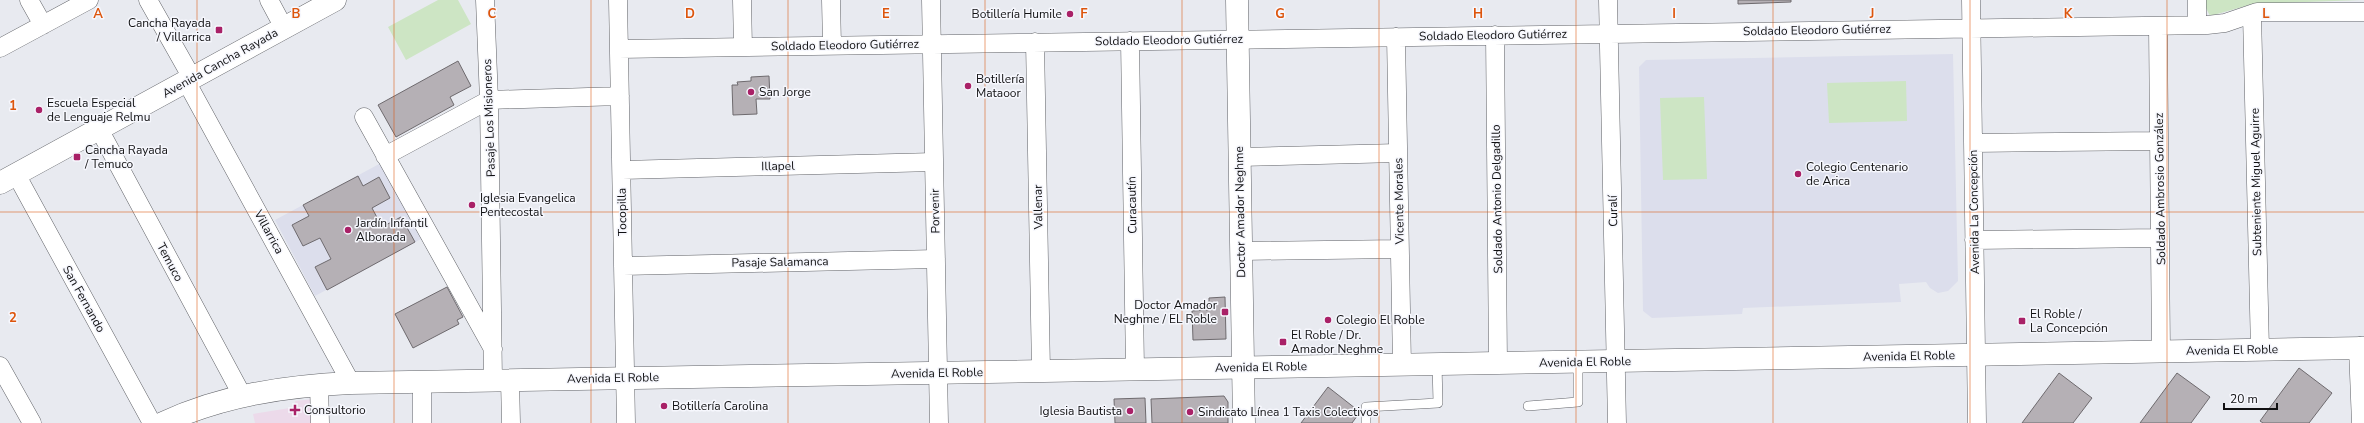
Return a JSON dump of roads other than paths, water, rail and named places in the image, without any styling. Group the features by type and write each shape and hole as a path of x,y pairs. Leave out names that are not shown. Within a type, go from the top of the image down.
{"street":[{"path":"29,0 43,25"},
{"path":"0,48 89,0"},
{"name":"Villarrica","path":"148,0 189,80 351,383"},
{"path":"269,0 284,28"},
{"name":"Avenida Cancha Rayada","path":"8,179 335,0"},
{"name":"Pasaje Los Misioneros","path":"485,0 489,100 494,351 511,423"},
{"name":"Tocopilla","path":"618,0 626,423"},
{"path":"742,0 743,47"},
{"path":"831,0 832,45"},
{"name":"Porvenir","path":"932,0 939,423"},
{"name":"Doctor Amador Neghme","path":"1237,0 1244,423"},
{"name":"Curalí","path":"1608,0 1617,423"},
{"name":"Avenida La Concepción","path":"1971,0 1977,423"},
{"path":"2196,0 2197,25"},
{"name":"Soldado Eleodoro Gutiérrez","path":"619,49 2216,25 2252,14 2364,12"},
{"name":"Subteniente Miguel Aguirre","path":"2252,14 2260,350"},
{"name":"Soldado Ambrosio González","path":"2158,26 2161,352"},
{"name":"Soldado Antonio Delgadillo","path":"1495,35 1498,363"},
{"name":"Vicente Morales","path":"1396,37 1402,365"},
{"name":"Curacautín","path":"1130,41 1135,369"},
{"name":"Vallenar","path":"1035,42 1041,371"},
{"path":"385,156 489,100 620,96"},
{"path":"364,117 494,351"},
{"name":"Temuco","path":"99,129 242,395"},
{"path":"1973,143 2159,141"},
{"path":"1239,157 1398,153"},
{"name":"Illapel","path":"622,170 934,162"},
{"name":"San Fernando","path":"8,179 152,423"},
{"path":"1974,240 2160,238"},
{"path":"1241,251 1399,249"},
{"name":"Pasaje Salamanca","path":"623,266 936,259"},
{"path":"2362,348 2363,423"},
{"name":"Avenida El Roble","path":"163,423 194,410 242,395 319,384 2362,348"},
{"path":"0,366 32,423"},
{"path":"422,382 422,423"},
{"path":"319,384 320,423"}],"lane":[{"path":"1528,406 1578,402 1578,362"},
{"path":"1366,423 1366,407 1438,403 1437,364"}],"place":[{"name":"Botillería Humile","path":"1070,14"},
{"name":"Cancha Rayada / Villarrica","path":"219,30"},
{"name":"Botillería Mataoor","path":"968,86"},
{"name":"San Jorge","path":"751,92"},
{"name":"Escuela Especial de Lenguaje Relmu","path":"39,110"},
{"name":"Cancha Rayada / Temuco","path":"77,157"},
{"name":"Colegio Centenario de Arica","path":"1798,174"},
{"name":"Iglesia Evangelica Pentecostal","path":"472,205"},
{"name":"Jardín Infantil Alborada","path":"348,230"},
{"name":"Doctor Amador Neghme / EL Roble","path":"1225,312"},
{"name":"Colegio El Roble","path":"1328,320"},
{"name":"El Roble / La Concepción","path":"2022,321"},
{"name":"El Roble / Dr. Amador Neghme","path":"1283,342"},
{"name":"Botillería Carolina","path":"664,406"},
{"name":"Consultorio","path":"295,410"},
{"name":"Iglesia Bautista","path":"1130,411"},
{"name":"Sindicato Línea 1 Taxis Colectivos","path":"1190,412"}]}
